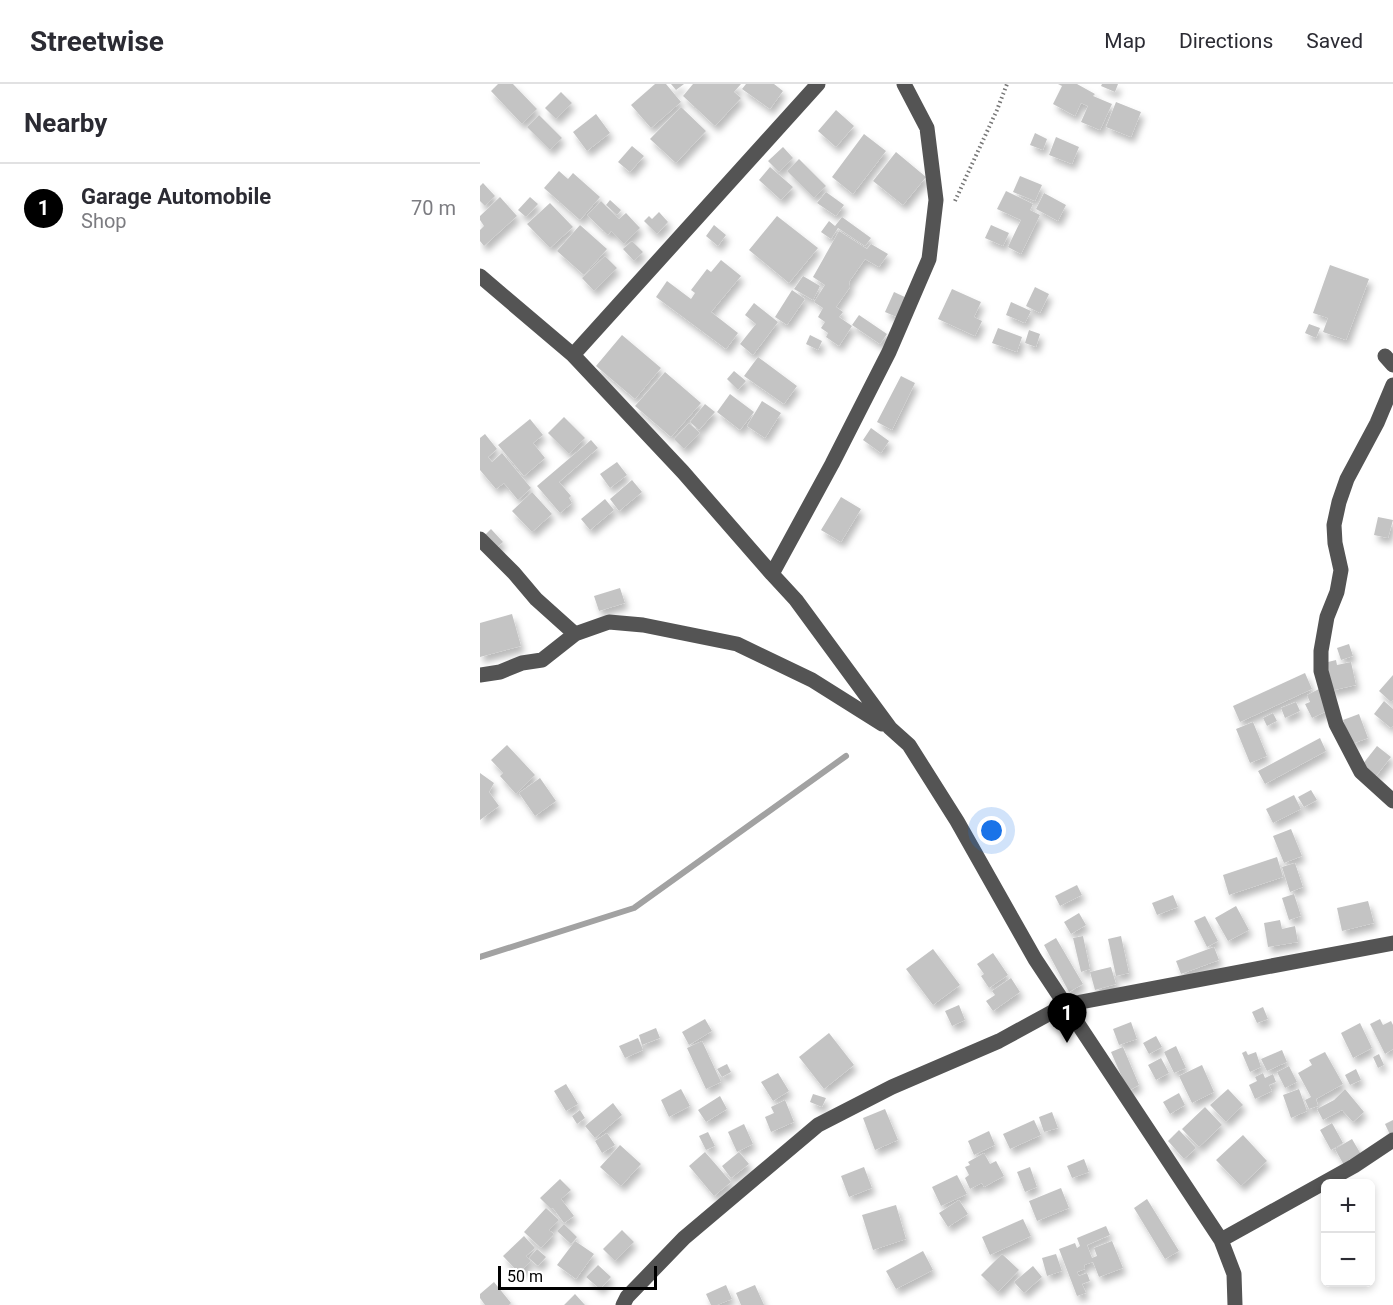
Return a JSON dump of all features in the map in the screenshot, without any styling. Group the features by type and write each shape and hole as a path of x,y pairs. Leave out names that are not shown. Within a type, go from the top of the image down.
{"street":[{"path":"573,355 818,84"},
{"path":"772,574 832,464 889,351 928,259 936,200 927,128 904,84"},
{"path":"480,276 573,355 683,472 796,600 890,728"},
{"path":"1393,385 1377,423 1347,479 1339,502 1334,525 1341,570 1337,592 1327,617 1321,671 1336,724 1361,772 1393,801"},
{"path":"480,539 536,599 575,634"},
{"path":"480,675 542,660 575,634 609,622 643,625 736,644 812,680 890,728 909,745 957,821 1035,958 1221,1240 1234,1274 1235,1305"},
{"path":"623,1305 627,1297 684,1238 818,1125 892,1087 999,1041 1065,1005 1393,943"},
{"path":"1221,1240 1354,1166 1393,1140"}],"path":[{"path":"953,205 1007,84"}],"building":[{"path":"498,84 513,84 537,109 522,124 491,91"},
{"path":"655,84 666,84 681,102 651,128 631,105"},
{"path":"671,84 684,84 676,90"},
{"path":"693,84 741,84 734,92 741,98 715,126 683,96"},
{"path":"746,84 774,84 783,91 770,109 742,89"},
{"path":"1058,84 1077,84 1095,94 1093,96 1112,104 1100,130 1081,122 1088,106 1081,103 1075,116 1053,104 1062,86"},
{"path":"1102,84 1118,84 1115,92 1101,86"},
{"path":"561,92 572,103 556,119 545,108"},
{"path":"1116,102 1141,112 1131,137 1106,127"},
{"path":"681,107 706,131 676,163 650,139"},
{"path":"836,110 854,126 836,147 818,131"},
{"path":"596,114 610,133 587,151 573,132"},
{"path":"539,115 562,138 550,150 527,127"},
{"path":"1035,133 1047,139 1043,150 1030,145"},
{"path":"864,134 886,151 853,194 832,177"},
{"path":"1056,137 1079,147 1072,164 1049,155"},
{"path":"632,146 644,156 630,172 618,162"},
{"path":"783,147 793,158 779,172 768,161"},
{"path":"896,152 926,177 903,205 873,181"},
{"path":"799,159 826,186 814,198 787,171"},
{"path":"770,167 793,187 781,200 759,180"},
{"path":"559,171 568,179 573,173 600,197 580,220 544,188"},
{"path":"1020,176 1042,185 1035,201 1013,192"},
{"path":"483,183 495,196 485,206 480,201 480,186"},
{"path":"1006,191 1033,204 1030,210 1040,215 1021,254 1008,247 1021,220 997,209"},
{"path":"826,192 844,205 836,216 817,203"},
{"path":"1044,193 1066,205 1058,221 1036,209"},
{"path":"500,197 517,216 484,246 480,241 480,230 484,226 480,216"},
{"path":"530,197 538,204 526,217 518,210"},
{"path":"610,200 621,210 617,215 606,205"},
{"path":"601,201 619,219 626,213 640,228 624,244 611,231 608,235 587,215"},
{"path":"550,203 573,227 550,248 527,224"},
{"path":"659,212 668,222 657,234 644,221 649,216 652,219"},
{"path":"777,216 818,248 789,283 749,250"},
{"path":"842,217 871,238 865,246 838,228 831,239 821,232 829,221 835,226"},
{"path":"580,225 607,249 584,275 557,251"},
{"path":"714,225 726,235 718,246 706,236"},
{"path":"991,225 1009,233 1003,246 985,238"},
{"path":"839,231 867,249 871,244 888,254 879,267 865,259 849,282 850,287 836,307 843,312 839,317 852,326 839,346 826,337 828,333 821,328 825,322 818,317 823,308 814,302 825,285 813,277"},
{"path":"632,241 643,252 634,261 623,249"},
{"path":"605,256 617,268 594,291 582,278"},
{"path":"721,260 741,276 711,312 738,333 726,349 656,297 667,281 691,299 695,293 691,290 707,269 711,272"},
{"path":"1330,265 1369,279 1346,340 1323,332 1328,318 1313,313"},
{"path":"803,276 820,286 813,300 794,289"},
{"path":"1035,287 1049,294 1040,313 1026,306"},
{"path":"952,289 981,302 974,317 982,321 975,336 938,319"},
{"path":"792,290 805,299 787,325 775,317"},
{"path":"894,292 907,298 899,318 885,312"},
{"path":"1011,302 1031,311 1025,323 1006,315"},
{"path":"754,303 778,322 753,355 740,344 756,324 745,315"},
{"path":"859,315 887,334 880,344 852,325"},
{"path":"1309,324 1320,328 1316,338 1305,333"},
{"path":"998,328 1022,337 1017,352 992,343"},
{"path":"1029,330 1040,334 1036,347 1025,343"},
{"path":"622,335 661,368 635,399 596,366"},
{"path":"810,335 822,341 818,350 806,344"},
{"path":"758,357 797,386 784,404 744,376"},
{"path":"734,371 746,381 738,390 727,379"},
{"path":"665,372 701,403 671,437 635,406"},
{"path":"901,376 915,383 892,430 877,422"},
{"path":"730,394 754,412 740,430 717,412"},
{"path":"762,401 781,413 765,438 747,426"},
{"path":"705,404 715,412 699,430 690,422"},
{"path":"564,417 585,438 569,454 548,433"},
{"path":"530,419 543,435 533,443 545,458 524,476 498,445"},
{"path":"689,423 700,433 684,449 674,439"},
{"path":"871,428 889,441 881,453 863,440"},
{"path":"485,434 497,449 488,457 492,462 502,453 531,488 518,500 504,483 496,489 480,470 480,438"},
{"path":"591,440 598,448 559,482 571,496 569,498 572,503 560,513 537,486"},
{"path":"617,462 627,475 610,488 600,474"},
{"path":"632,480 642,492 619,511 610,499"},
{"path":"532,492 552,514 532,532 512,511"},
{"path":"841,497 861,509 841,542 821,530"},
{"path":"605,499 614,510 590,530 581,519"},
{"path":"1378,517 1393,520 1388,538 1374,535"},
{"path":"491,529 503,542 494,550 483,537"},
{"path":"620,588 625,603 599,611 594,596"},
{"path":"512,614 521,646 480,657 480,623"},
{"path":"1349,644 1353,656 1341,660 1337,648"},
{"path":"1336,660 1337,665 1351,662 1356,685 1330,691 1324,663"},
{"path":"1305,673 1312,689 1240,722 1233,706"},
{"path":"1393,675 1393,700 1391,702 1379,691"},
{"path":"1319,689 1329,710 1312,718 1305,704 1310,702 1307,695"},
{"path":"1384,701 1393,709 1391,728 1374,714"},
{"path":"1296,702 1300,711 1285,718 1281,708"},
{"path":"1273,713 1277,721 1267,726 1263,718"},
{"path":"1359,714 1368,738 1352,744 1343,720"},
{"path":"1253,722 1267,756 1250,763 1236,729"},
{"path":"1320,738 1326,751 1265,784 1258,771"},
{"path":"507,745 535,775 516,794 500,776 503,773 491,760"},
{"path":"1377,746 1391,757 1376,776 1362,765"},
{"path":"480,773 494,783 489,792 499,806 480,820"},
{"path":"540,778 556,801 535,816 519,793"},
{"path":"1311,790 1317,800 1304,807 1298,797"},
{"path":"1294,795 1301,809 1273,823 1266,809"},
{"path":"1291,829 1302,856 1284,863 1273,836"},
{"path":"1277,857 1283,877 1229,895 1223,875"},
{"path":"1295,863 1303,887 1290,892 1282,867"},
{"path":"1077,885 1082,895 1060,906 1055,896"},
{"path":"1294,894 1301,916 1289,920 1282,898"},
{"path":"1173,895 1178,907 1157,915 1152,903"},
{"path":"1368,901 1374,923 1342,931 1337,908"},
{"path":"1236,906 1249,930 1228,941 1215,918"},
{"path":"1079,913 1086,925 1071,934 1064,922"},
{"path":"1205,916 1218,941 1207,947 1194,921"},
{"path":"1280,920 1282,929 1295,926 1298,942 1268,947 1264,923"},
{"path":"1083,936 1090,969 1081,972 1073,938"},
{"path":"1121,936 1129,973 1116,976 1108,939"},
{"path":"1056,938 1083,984 1069,992 1044,945"},
{"path":"1214,947 1219,960 1181,974 1176,961"},
{"path":"933,949 960,985 933,1005 906,969"},
{"path":"993,953 1008,975 989,988 977,964"},
{"path":"1111,967 1116,984 1095,990 1090,972"},
{"path":"1011,978 1020,992 993,1011 986,1001 995,995 992,991"},
{"path":"959,1005 965,1020 952,1026 945,1011"},
{"path":"1263,1007 1268,1019 1257,1023 1252,1012"},
{"path":"705,1019 712,1031 689,1045 682,1032"},
{"path":"1380,1019 1383,1025 1391,1021 1393,1025 1393,1049 1385,1054 1370,1024"},
{"path":"1131,1022 1137,1039 1119,1045 1113,1029"},
{"path":"1360,1023 1372,1048 1353,1058 1341,1033"},
{"path":"656,1028 660,1038 642,1045 639,1035"},
{"path":"829,1033 854,1065 824,1089 799,1057"},
{"path":"1156,1036 1162,1047 1149,1054 1143,1043"},
{"path":"638,1038 643,1050 625,1058 619,1046"},
{"path":"702,1041 721,1082 706,1089 687,1048"},
{"path":"1176,1046 1186,1068 1174,1073 1164,1052"},
{"path":"1123,1047 1139,1085 1128,1091 1111,1052"},
{"path":"1282,1050 1287,1062 1267,1071 1261,1059"},
{"path":"1246,1051 1248,1055 1256,1052 1261,1067 1250,1072 1242,1053"},
{"path":"1325,1052 1343,1084 1316,1099 1318,1106 1309,1109 1305,1100 1311,1097 1298,1073 1312,1065 1309,1060"},
{"path":"1379,1054 1384,1065 1378,1068 1373,1057"},
{"path":"1161,1058 1169,1073 1156,1080 1148,1065"},
{"path":"727,1064 731,1072 722,1077 717,1069"},
{"path":"1202,1065 1214,1092 1192,1103 1179,1076"},
{"path":"1289,1066 1297,1082 1285,1088 1277,1072"},
{"path":"1356,1069 1361,1080 1350,1085 1345,1075"},
{"path":"778,1073 789,1091 773,1101 761,1082"},
{"path":"1263,1073 1265,1078 1273,1074 1276,1082 1269,1085 1272,1091 1255,1099 1249,1085 1257,1081 1255,1077"},
{"path":"566,1084 578,1104 566,1111 554,1091"},
{"path":"681,1089 690,1106 669,1117 661,1100"},
{"path":"1228,1089 1243,1105 1226,1122 1210,1105"},
{"path":"1299,1089 1307,1111 1291,1118 1283,1095"},
{"path":"1345,1089 1364,1112 1353,1122 1342,1110 1323,1120 1317,1109 1334,1100"},
{"path":"1179,1093 1185,1105 1170,1114 1163,1102"},
{"path":"813,1094 826,1098 822,1107 810,1102"},
{"path":"720,1096 727,1109 706,1122 698,1110"},
{"path":"785,1100 794,1122 771,1132 765,1117 774,1113 771,1107"},
{"path":"613,1103 622,1115 595,1138 585,1126"},
{"path":"1205,1107 1222,1125 1199,1147 1182,1129"},
{"path":"885,1109 898,1140 875,1150 863,1118"},
{"path":"580,1110 585,1118 577,1124 572,1116"},
{"path":"1052,1112 1058,1128 1044,1132 1039,1117"},
{"path":"1034,1120 1041,1135 1010,1149 1003,1134"},
{"path":"1393,1120 1393,1136 1391,1137 1385,1124"},
{"path":"1332,1123 1343,1143 1331,1150 1320,1130"},
{"path":"744,1124 753,1144 737,1152 728,1132"},
{"path":"1179,1130 1196,1148 1184,1159 1168,1141"},
{"path":"989,1131 995,1145 974,1155 968,1141"},
{"path":"708,1132 715,1146 706,1150 699,1136"},
{"path":"607,1133 615,1145 602,1153 595,1141"},
{"path":"1243,1135 1267,1161 1241,1186 1216,1160"},
{"path":"1352,1139 1362,1156 1345,1167 1335,1149"},
{"path":"620,1145 641,1164 621,1186 600,1167"},
{"path":"705,1152 731,1182 714,1196 689,1166"},
{"path":"739,1152 749,1164 731,1178 722,1166"},
{"path":"984,1153 990,1164 996,1161 1004,1176 984,1187 982,1183 970,1189 965,1178 969,1175 965,1167 970,1165 968,1162"},
{"path":"1084,1159 1089,1172 1072,1178 1067,1166"},
{"path":"864,1167 872,1188 849,1197 841,1176"},
{"path":"1030,1167 1037,1187 1025,1192 1017,1172"},
{"path":"957,1175 967,1194 941,1206 932,1187"},
{"path":"560,1179 571,1190 561,1199 574,1216 564,1223 553,1208 551,1209 540,1198"},
{"path":"1061,1188 1069,1208 1037,1221 1029,1201"},
{"path":"1147,1199 1179,1251 1165,1259 1134,1208"},
{"path":"959,1200 968,1214 948,1227 939,1213"},
{"path":"896,1205 906,1239 873,1250 862,1215"},
{"path":"546,1208 559,1220 549,1230 554,1234 541,1248 524,1232"},
{"path":"1023,1219 1031,1236 990,1255 982,1237"},
{"path":"564,1224 577,1237 571,1244 557,1231"},
{"path":"1106,1226 1110,1235 1087,1245 1092,1258 1097,1256 1094,1248 1112,1241 1123,1268 1099,1277 1093,1262 1084,1265 1085,1269 1077,1272 1079,1276 1087,1273 1090,1281 1082,1284 1086,1293 1077,1296 1059,1249 1075,1243 1077,1248 1080,1246 1077,1238"},
{"path":"622,1230 634,1242 615,1261 603,1249"},
{"path":"524,1236 535,1248 526,1256 531,1261 519,1273 503,1256"},
{"path":"575,1241 594,1254 576,1279 557,1265"},
{"path":"537,1249 546,1257 538,1266 529,1258"},
{"path":"923,1251 933,1270 896,1289 886,1271"},
{"path":"1002,1254 1019,1270 998,1292 981,1275"},
{"path":"1056,1254 1062,1271 1047,1276 1042,1258"},
{"path":"598,1265 611,1277 600,1289 586,1277"},
{"path":"1033,1266 1042,1277 1024,1293 1014,1282"},
{"path":"494,1282 511,1303 509,1305 485,1305 480,1298 480,1294"},
{"path":"726,1285 732,1299 711,1305 706,1294"},
{"path":"755,1285 764,1305 741,1305 736,1293"},
{"path":"575,1294 585,1305 564,1305"}],"waterway":[{"path":"480,957 634,908 846,756"}],"place":[{"name":"Garage Automobile","path":"1067,1043"}]}
